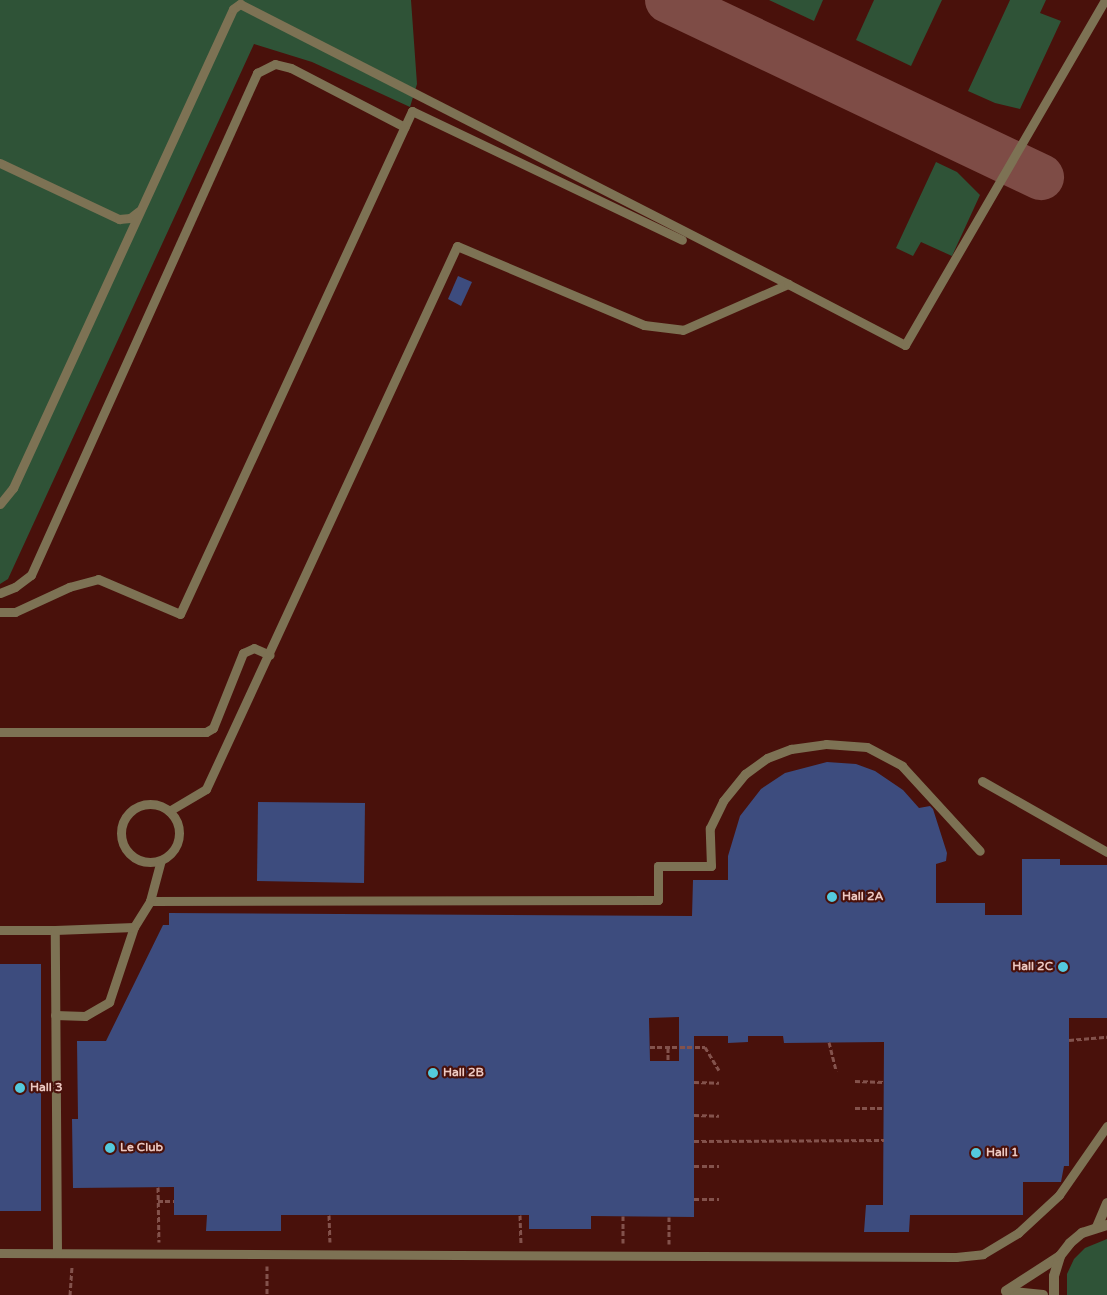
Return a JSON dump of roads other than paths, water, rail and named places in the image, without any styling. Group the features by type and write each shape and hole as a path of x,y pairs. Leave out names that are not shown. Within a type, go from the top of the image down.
{"street":[{"path":"1002,1293 1060,1256 1082,1233 1102,1226 1107,1203"},
{"path":"1054,1295 1054,1276 1060,1256"},
{"path":"1002,1293 1043,1295"}],"lane":[{"path":"0,504 13,488 232,9 240,4 904,345 1105,0"},
{"path":"0,593 15,587 31,575 258,73 275,64 291,68 405,127"},
{"path":"0,612 15,612 69,587 98,579 180,614 412,111 682,240"},
{"path":"0,163 120,219 130,218 140,211"},
{"path":"169,812 206,789 270,656 457,246 644,325 684,330 788,284"},
{"path":"0,732 206,732 213,728 243,653 254,648 270,656"},
{"path":"150,900 658,900 658,866 711,866 710,828 723,801 745,774 766,758 791,749 826,744 867,747 902,766 980,851"},
{"path":"982,781 1107,852"},
{"path":"145,805 162,807 175,818 179,835 173,851 161,860 145,862 131,856 122,842 122,826 130,812 145,805"},
{"path":"55,1015 85,1016 109,1002 134,927 150,900 161,860"},
{"path":"0,930 134,927"},
{"path":"55,930 57,1253"},
{"path":"0,1253 956,1257 983,1254 1018,1233 1059,1195 1107,1126"}],"place":[{"name":"Hall 2A","path":"832,897"},
{"name":"Hall 2C","path":"1063,967"},
{"name":"Hall 2B","path":"433,1073"},
{"name":"Hall 3","path":"20,1088"},
{"name":"Le Club","path":"110,1148"},
{"name":"Hall 1","path":"976,1153"}]}
